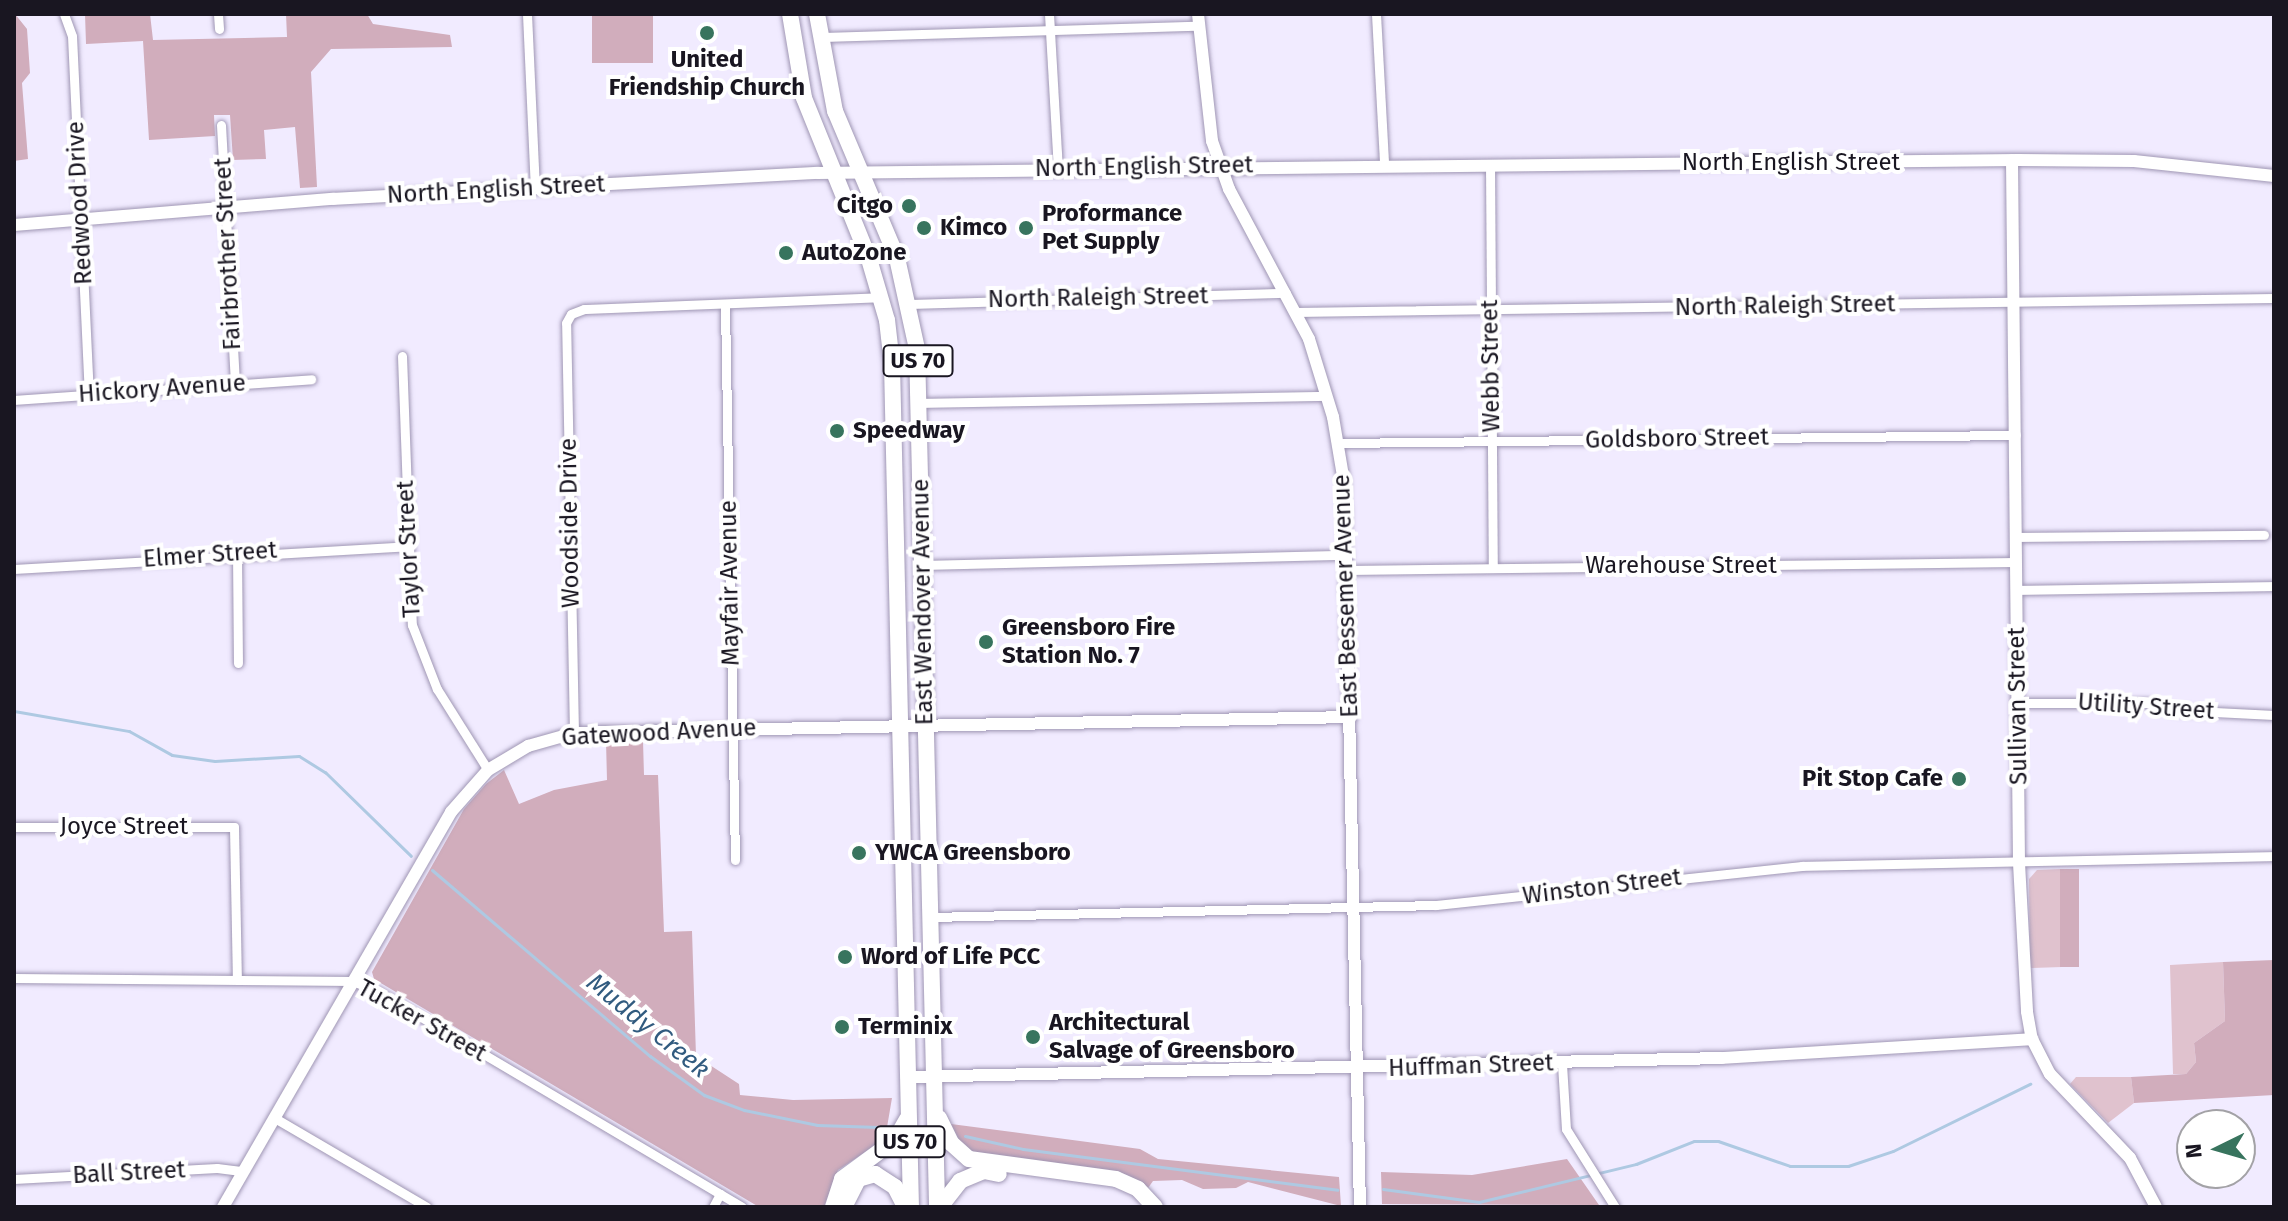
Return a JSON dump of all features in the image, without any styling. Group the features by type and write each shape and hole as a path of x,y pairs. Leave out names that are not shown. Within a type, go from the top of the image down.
{"highway":[{"name":"East Wendover Avenue","path":"790,14 804,98 881,297 892,375 909,1077 908,1207"},
{"name":"East Wendover Avenue","path":"817,14 835,111 858,172 897,258 910,304 920,403 938,1207"},
{"path":"934,1103 951,1143 969,1159 1116,1179 1138,1189 1155,1207"},
{"path":"833,1207 842,1179 895,1140 909,1109"},
{"path":"938,1207 960,1181 984,1171 1116,1190 1142,1207"},
{"path":"844,1207 858,1179 875,1174 895,1187 908,1207"}],"street":[{"name":"Redwood Drive","path":"64,14 72,36 89,393"},
{"path":"218,14 219,29"},
{"path":"527,14 535,189"},
{"path":"1049,14 1058,168"},
{"path":"1376,14 1384,163"},
{"path":"819,37 1198,20"},
{"name":"East Bessemer Avenue","path":"1198,20 1207,120 1220,167 1295,312 1327,396 1338,443 1347,570 1360,1207"},
{"name":"Fairbrother Street","path":"221,125 235,383"},
{"name":"North English Street","path":"14,225 225,208 858,172 1384,163 2012,160 2134,161 2274,176"},
{"name":"Sullivan Street","path":"2012,160 2019,863 2024,986 2032,1039 2050,1074 2145,1178 2156,1207"},
{"name":"Webb Street","path":"1490,164 1493,567"},
{"name":"North Raleigh Street","path":"910,304 1286,293"},
{"path":"725,305 881,297"},
{"name":"North Raleigh Street","path":"1295,312 2274,298"},
{"name":"Woodside Drive","path":"574,733 566,323 571,314 584,309 725,305"},
{"name":"Mayfair Avenue","path":"725,305 735,860"},
{"name":"Taylor Street","path":"402,356 412,625 437,689 488,770"},
{"name":"Hickory Avenue","path":"14,400 311,379"},
{"path":"920,403 1327,396"},
{"name":"Goldsboro Street","path":"1338,443 2016,435"},
{"path":"2016,537 2264,535"},
{"name":"Elmer Street","path":"14,569 237,552 407,546"},
{"path":"237,552 238,663"},
{"path":"922,565 1346,555"},
{"name":"Warehouse Street","path":"1347,570 2016,562"},
{"path":"2017,590 2274,586"},
{"name":"Utility Street","path":"2018,703 2150,703 2175,710 2274,715"},
{"name":"Gatewood Avenue","path":"223,1207 451,812 488,770 528,746 574,733 1351,717"},
{"name":"Joyce Street","path":"14,827 234,827 237,979"},
{"name":"Winston Street","path":"931,917 1353,909 1472,902 1802,866 2274,856"},
{"name":"Tucker Street","path":"14,978 353,981 742,1207"},
{"name":"Huffman Street","path":"909,1077 1562,1064 1890,1051 2032,1039"},
{"path":"1562,1064 1566,1129 1615,1207"},
{"path":"273,1117 427,1207"},
{"name":"Ball Street","path":"14,1179 217,1168 243,1171"},
{"path":"713,1207 720,1194"}],"shaded area":[{"path":"15,14 27,29 30,73 22,83 28,159 14,161"},
{"path":"85,14 150,14 153,40 287,37 286,14 367,14 373,24 450,35 452,47 331,49 311,72 317,187 300,188 295,127 264,130 266,159 233,160 230,115 214,115 215,136 149,140 143,41 86,44"},
{"path":"592,14 653,14 653,63 592,63"},
{"path":"606,741 643,741 644,775 658,775 664,932 692,931 696,1056 739,1084 740,1095 793,1100 892,1098 885,1139 838,1170 824,1207 759,1207 374,979 372,972 464,809 486,784 504,770 519,804 554,790 607,780"},
{"path":"2060,869 2062,967 2030,968 2029,879 2037,870"},
{"path":"2060,869 2079,869 2079,967 2060,967"},
{"path":"2274,960 2274,1095 2134,1103 2131,1077 2186,1074 2196,1062 2194,1043 2225,1021 2223,962"},
{"path":"2223,962 2225,1021 2194,1043 2196,1062 2186,1074 2173,1074 2170,965"},
{"path":"2076,1077 2131,1077 2134,1103 2108,1123 2070,1084"},
{"path":"951,1124 1140,1149 1158,1159 1339,1177 1341,1206 1248,1182 1236,1188 1203,1189 1182,1180 1153,1181 1148,1188 1127,1175 977,1156 960,1142"},
{"path":"1567,1159 1599,1205 1382,1204 1381,1172 1472,1175"}],"waterway":[{"name":"Muddy Creek","path":"14,711 129,731 172,755 215,761 299,756 325,772 411,856"},
{"name":"Muddy Creek","path":"432,870 650,1056 704,1095 744,1110 817,1125 879,1127"},
{"path":"1383,1189 1479,1202 1636,1164 1694,1141 1718,1141 1790,1166 1848,1166 1893,1151 2030,1084"},
{"name":"Muddy Creek","path":"965,1136 1023,1149 1337,1190"}],"place":[{"name":"United Friendship Church","path":"707,33"},
{"name":"Citgo","path":"909,206"},
{"name":"Kimco","path":"924,228"},
{"name":"Proformance Pet Supply","path":"1026,228"},
{"name":"AutoZone","path":"786,253"},
{"name":"Speedway","path":"837,431"},
{"name":"Greensboro Fire Station No. 7","path":"986,642"},
{"name":"Pit Stop Cafe","path":"1959,779"},
{"name":"YWCA Greensboro","path":"859,853"},
{"name":"Word of Life PCC","path":"845,957"},
{"name":"Terminix","path":"842,1027"},
{"name":"Architectural Salvage of Greensboro","path":"1033,1037"}]}
